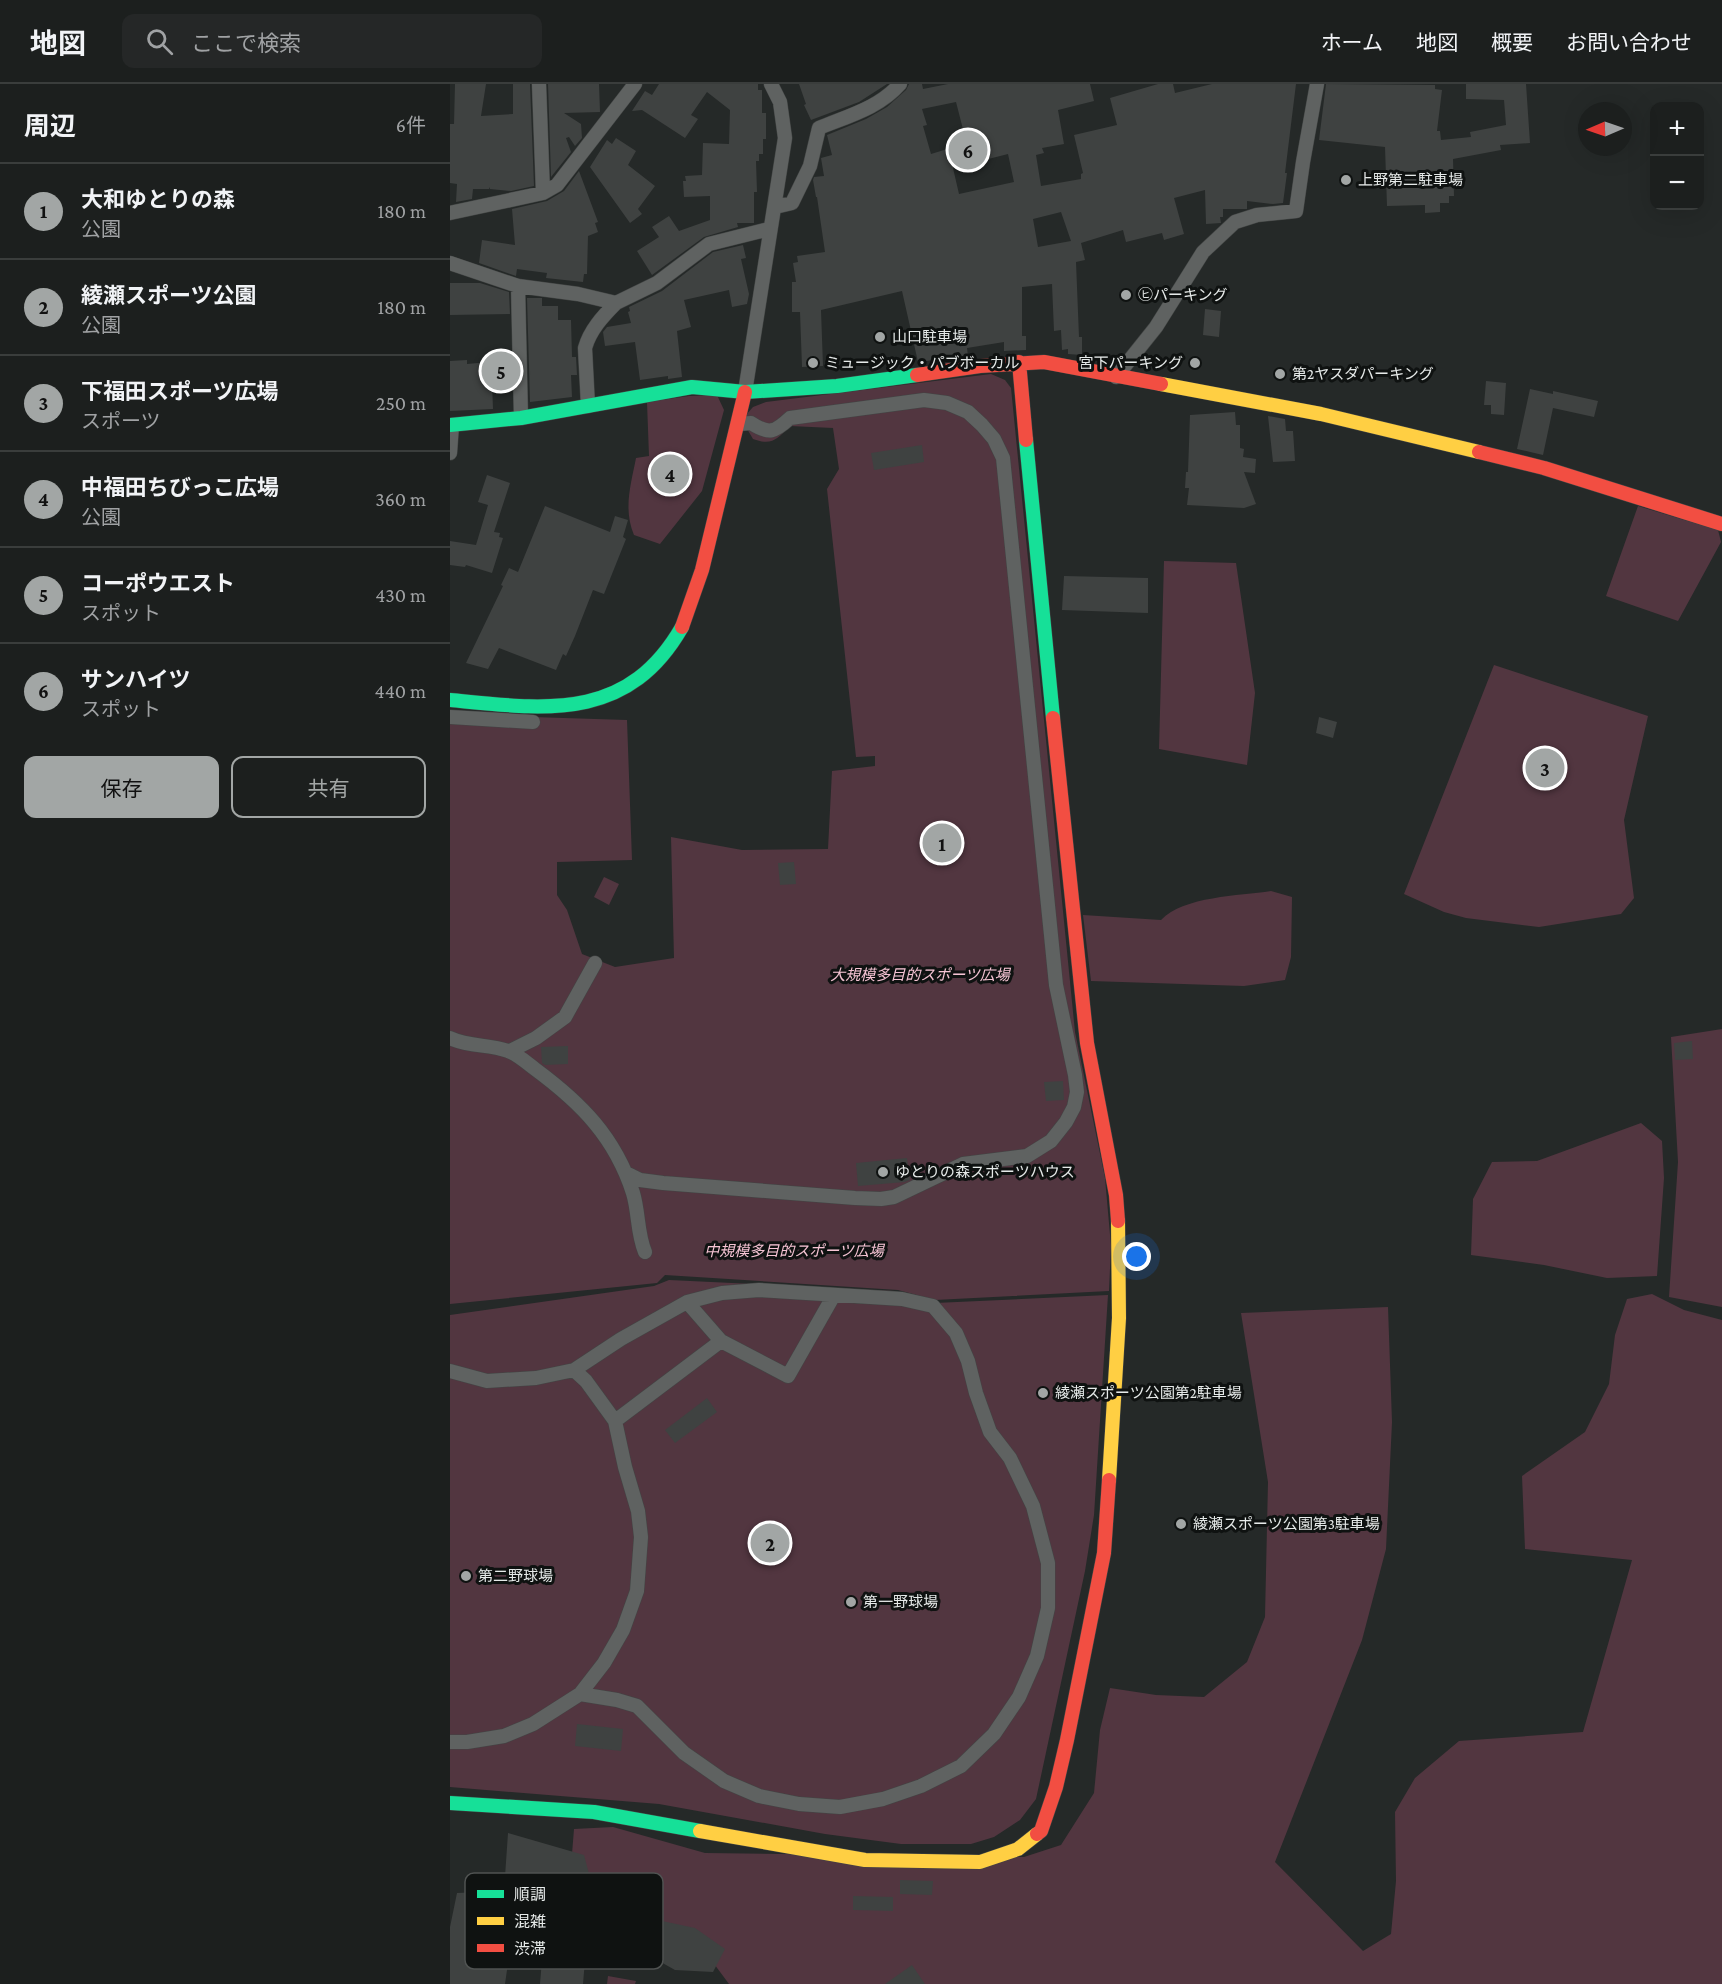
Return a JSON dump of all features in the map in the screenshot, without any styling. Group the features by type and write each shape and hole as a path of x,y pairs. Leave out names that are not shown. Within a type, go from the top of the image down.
{"street":[{"path":"539,84 543,193"},
{"path":"450,213 543,193 556,185 635,84"},
{"path":"450,700 534,707 567,706 604,697 638,679 659,661 673,642 696,593 745,392 785,138 780,102 771,84"},
{"path":"775,207 792,203 810,166 819,128 874,106 891,95 900,84"},
{"path":"1116,377 1156,327 1203,252 1235,222 1257,215 1296,211 1317,84"},
{"path":"588,406 585,348 587,339 600,319 616,303 657,283 709,244 770,229"},
{"path":"450,263 518,286 578,294 616,303"},
{"path":"518,286 521,418"},
{"path":"450,1803 594,1812 865,1860 980,1862 1018,1849 1041,1831 1056,1787 1065,1750 1104,1553 1119,1318 1119,1232 1116,1196 1087,1043 1078,980 1019,362"},
{"path":"450,453 451,425 521,418 692,387 745,392 837,386 1019,362 1062,364 1116,377 1321,414 1544,468 1722,525"},
{"path":"626,1173 640,1179 663,1183 855,1198 894,1197 963,1164 1012,1159 1035,1152 1051,1141 1066,1122 1074,1107 1077,1092 1056,985 1003,458 994,439 968,412 947,403 924,400 790,418 777,430 763,431 751,423 738,424"},
{"path":"450,717 533,722"},
{"path":"510,1051 536,1038 565,1017 595,963"},
{"path":"450,1038 464,1045 510,1051 582,1107 608,1141 626,1173 634,1197 641,1243 645,1252"},
{"path":"450,1371 487,1381 536,1378 574,1370 621,1338 687,1302 722,1293 759,1290 834,1294 902,1299 933,1306 956,1333 968,1361 976,1393 990,1432 1010,1458 1034,1506 1048,1563 1048,1608 1037,1656 1018,1697 994,1734 961,1766 921,1786 883,1799 840,1807 799,1804 759,1796 723,1781 684,1753 637,1706 580,1694"},
{"path":"687,1302 721,1341 788,1376 834,1294"},
{"path":"615,1421 721,1341"},
{"path":"450,1742 467,1742 504,1736 533,1724 580,1694 604,1663 623,1630 638,1591 641,1546 638,1511 615,1421 586,1381 574,1370"}],"green space":[{"path":"991,374 1005,380 1011,388 1075,1032 1105,1178 1111,1246 1109,1291 935,1300 898,1290 665,1275 657,1283 450,1304 450,710 532,717 627,720 632,860 557,862 557,895 567,910 582,954 615,967 674,958 671,837 742,850 828,849 832,771 875,766 875,756 856,757 827,489 839,469 833,428 790,426 774,440 765,442 753,439 746,427 746,415 753,407 766,402"},
{"path":"717,395 724,410 702,491 660,544 634,535 628,506 636,458 649,456 647,402"},
{"path":"1638,506 1718,530 1721,542 1678,621 1606,596"},
{"path":"1164,561 1236,563 1255,693 1247,765 1159,749"},
{"path":"1494,665 1648,716 1624,820 1634,898 1621,914 1539,927 1466,918 1444,912 1404,894"},
{"path":"604,877 619,884 609,905 594,897"},
{"path":"1271,891 1292,897 1291,957 1285,980 1244,986 1091,981 1083,915 1161,920 1183,906 1197,902"},
{"path":"1722,1029 1722,1307 1669,1297 1678,1162 1671,1037"},
{"path":"1641,1123 1662,1141 1664,1178 1657,1276 1607,1278 1544,1265 1471,1255 1473,1199 1492,1162 1537,1161"},
{"path":"669,1280 895,1291 935,1303 1108,1295 1094,1515 1085,1571 1036,1799 1020,1820 994,1837 971,1844 901,1844 825,1834 659,1804 450,1787 450,1315 654,1286"},
{"path":"1652,1294 1684,1310 1722,1320 1722,1984 729,1984 706,1953 663,1936 663,1873 583,1873 572,1854 574,1829 613,1827 705,1853 1024,1857 1061,1845 1094,1793 1100,1730 1110,1688 1156,1695 1204,1697 1247,1662 1265,1617 1268,1482 1241,1313 1388,1307 1392,1422 1386,1549 1362,1640 1275,1862 1363,1951 1391,1934 1396,1881 1395,1812 1415,1778 1459,1741 1583,1732 1632,1560 1525,1549 1522,1476 1585,1432 1609,1384 1615,1335 1627,1299"},
{"path":"608,1976 636,1981 635,1984 607,1984"}],"building":[{"path":"455,84 486,84 481,116 513,114 513,84 530,84 534,186 511,191 490,189 490,187 489,189 473,189 472,199 456,202 457,184 450,183 450,124 454,124"},
{"path":"548,84 599,84 600,112 564,113 581,124 582,138 575,146 569,137 566,138 571,152 551,177"},
{"path":"659,84 758,84 758,90 762,90 762,113 766,113 766,139 763,139 763,154 759,154 759,161 756,161 757,192 754,192 754,223 737,223 738,227 704,237 652,275 637,251 659,237 652,227 669,216 679,231 710,220 710,196 684,197 683,181 686,181 685,176 702,175 703,143 729,144 730,110 707,92 691,115 698,119 685,138 642,110 632,111 645,91 652,95"},
{"path":"799,84 887,84 859,102 811,120 804,105 806,104"},
{"path":"909,84 922,84 923,89 948,84 1090,84 1094,101 1058,110 1064,144 1042,148 1044,153 1036,155 1041,186 1081,179 1083,173 1074,135 1117,125 1110,98 1158,84 1173,84 1175,93 1212,84 1296,84 1283,203 1247,201 1247,209 1223,209 1223,217 1220,217 1221,223 1206,224 1205,190 1174,198 1184,234 1164,240 1162,233 1126,242 1123,230 1081,243 1085,260 1076,262 1079,337 1082,337 1082,355 1068,354 1068,349 1062,350 1061,330 1054,331 1052,284 1022,287 1022,336 1026,336 1026,350 1004,351 1004,342 967,348 968,356 918,362 902,291 821,310 823,366 802,367 800,312 792,312 792,282 796,282 793,263 798,262 797,256 825,252 813,180 814,177 824,176 821,158 832,155 827,135 866,119 887,107 906,90","holes":["956,102 965,137 955,139 957,146 931,154 923,126 927,125 922,109","1008,154 1014,182 959,194 953,168","1061,212 1071,241 1038,247 1033,219"]},
{"path":"1326,84 1435,85 1435,89 1442,90 1437,131 1440,131 1441,140 1471,137 1470,132 1506,125 1504,100 1466,99 1466,84 1526,84 1530,143 1500,145 1501,150 1453,159 1454,196 1449,196 1449,203 1440,203 1440,212 1425,213 1425,205 1387,206 1385,147 1319,140"},
{"path":"616,138 636,151 628,165 655,186 638,209 642,214 630,223 590,167 607,140 612,144"},
{"path":"579,171 598,222 595,223 598,232 588,236 587,274 584,274 583,282 546,278 547,273 517,269 516,276 479,263 482,240 515,245 512,209 547,201 564,191"},
{"path":"743,245 746,258 741,259 749,294 747,304 732,307 729,290 684,300 691,327 677,331 682,377 668,379 668,376 640,380 635,342 605,346 603,332 607,327 631,323 629,307 662,291 713,252"},
{"path":"450,283 480,283 509,292 510,314 450,315"},
{"path":"527,298 542,298 542,306 558,306 558,320 571,320 572,357 576,357 577,375 571,375 572,397 530,402"},
{"path":"1205,309 1221,311 1219,337 1203,335"},
{"path":"467,360 467,364 511,360 511,382 492,382 493,409 450,411 450,361"},
{"path":"1486,381 1506,383 1504,415 1491,414 1491,405 1484,405"},
{"path":"1530,389 1553,394 1553,391 1598,401 1594,417 1553,408 1543,455 1517,449"},
{"path":"1235,412 1236,425 1240,425 1240,448 1244,449 1243,457 1256,459 1255,473 1244,472 1256,504 1244,508 1187,505 1189,488 1185,488 1186,472 1188,472 1190,415"},
{"path":"1268,416 1285,419 1286,431 1293,431 1295,461 1273,462"},
{"path":"922,445 924,462 874,470 871,453"},
{"path":"487,475 510,483 494,532 500,533 499,537 503,538 492,573 466,565 465,567 450,565 450,541 476,545 488,505 478,502"},
{"path":"545,506 610,532 615,516 628,520 623,537 626,539 604,594 593,590 566,656 563,654 556,670 499,648 488,669 466,663 503,586 501,585 509,568 518,572"},
{"path":"1064,576 1148,578 1148,613 1062,610"},
{"path":"1319,717 1337,722 1333,738 1316,733"},
{"path":"794,862 796,884 780,885 778,863"},
{"path":"1692,1041 1693,1059 1675,1060 1674,1043"},
{"path":"568,1046 568,1064 545,1065 542,1063 541,1047"},
{"path":"1063,1081 1064,1100 1046,1101 1044,1082"},
{"name":"ゆとりの森スポーツハウス","path":"907,1158 910,1180 858,1186 856,1163"},
{"path":"707,1398 717,1412 675,1443 665,1430"},
{"path":"577,1724 623,1729 621,1751 575,1746"},
{"path":"508,1833 584,1855 589,1873 505,1873"},
{"path":"900,1880 933,1881 932,1895 900,1894"},
{"path":"457,1893 465,1893 465,1969 507,1969 505,1984 450,1984 450,1927"},
{"path":"853,1896 893,1897 893,1911 853,1910"},
{"path":"663,1921 695,1928 725,1949 713,1972 675,1970 663,1963"},
{"path":"912,1965 925,1984 885,1984"},
{"path":"541,1969 584,1969 583,1984 540,1984"}],"traffic: fast":[{"path":"450,425 521,418 692,387 745,392 837,386 917,375"},
{"path":"1026,440 1053,718"},
{"path":"450,700 518,706 550,706 581,703 609,695 636,680 660,658 682,627"},
{"path":"450,1803 594,1812 700,1831"}],"traffic: slow":[{"path":"1161,384 1321,414 1479,452"},
{"path":"1109,1480 1119,1318 1118,1221"},
{"path":"700,1831 865,1860 980,1862 1018,1849 1037,1834"}],"traffic: jam":[{"path":"1019,362 1026,440"},
{"path":"917,375 980,366 1044,362 1161,384"},
{"path":"682,627 702,570 745,392"},
{"path":"1479,452 1544,468 1722,524"},
{"path":"1053,718 1087,1043 1116,1195 1118,1221"},
{"path":"1037,1834 1041,1831 1056,1787 1067,1740 1104,1553 1109,1480"}],"place":[{"name":"サンハイツ","path":"968,150"},
{"name":"上野第二駐車場","path":"1346,180"},
{"name":"㋪パーキング","path":"1126,295"},
{"name":"山口駐車場","path":"880,337"},
{"name":"ミュージック・パブボーカル","path":"813,363"},
{"name":"宮下パーキング","path":"1195,363"},
{"name":"コーポウエスト","path":"501,371"},
{"name":"第2ヤスダパーキング","path":"1280,374"},
{"name":"中福田ちびっこ広場","path":"670,474"},
{"name":"下福田スポーツ広場","path":"1545,768"},
{"name":"大和ゆとりの森","path":"942,843"},
{"name":"ゆとりの森スポーツハウス","path":"883,1172"},
{"name":"綾瀬スポーツ公園第2駐車場","path":"1043,1393"},
{"name":"綾瀬スポーツ公園第3駐車場","path":"1181,1524"},
{"name":"綾瀬スポーツ公園","path":"770,1543"},
{"name":"第二野球場","path":"466,1576"},
{"name":"第一野球場","path":"851,1602"}],"park label":[{"name":"大規模多目的スポーツ広場","path":"920,975"},
{"name":"中規模多目的スポーツ広場","path":"794,1251"}]}
